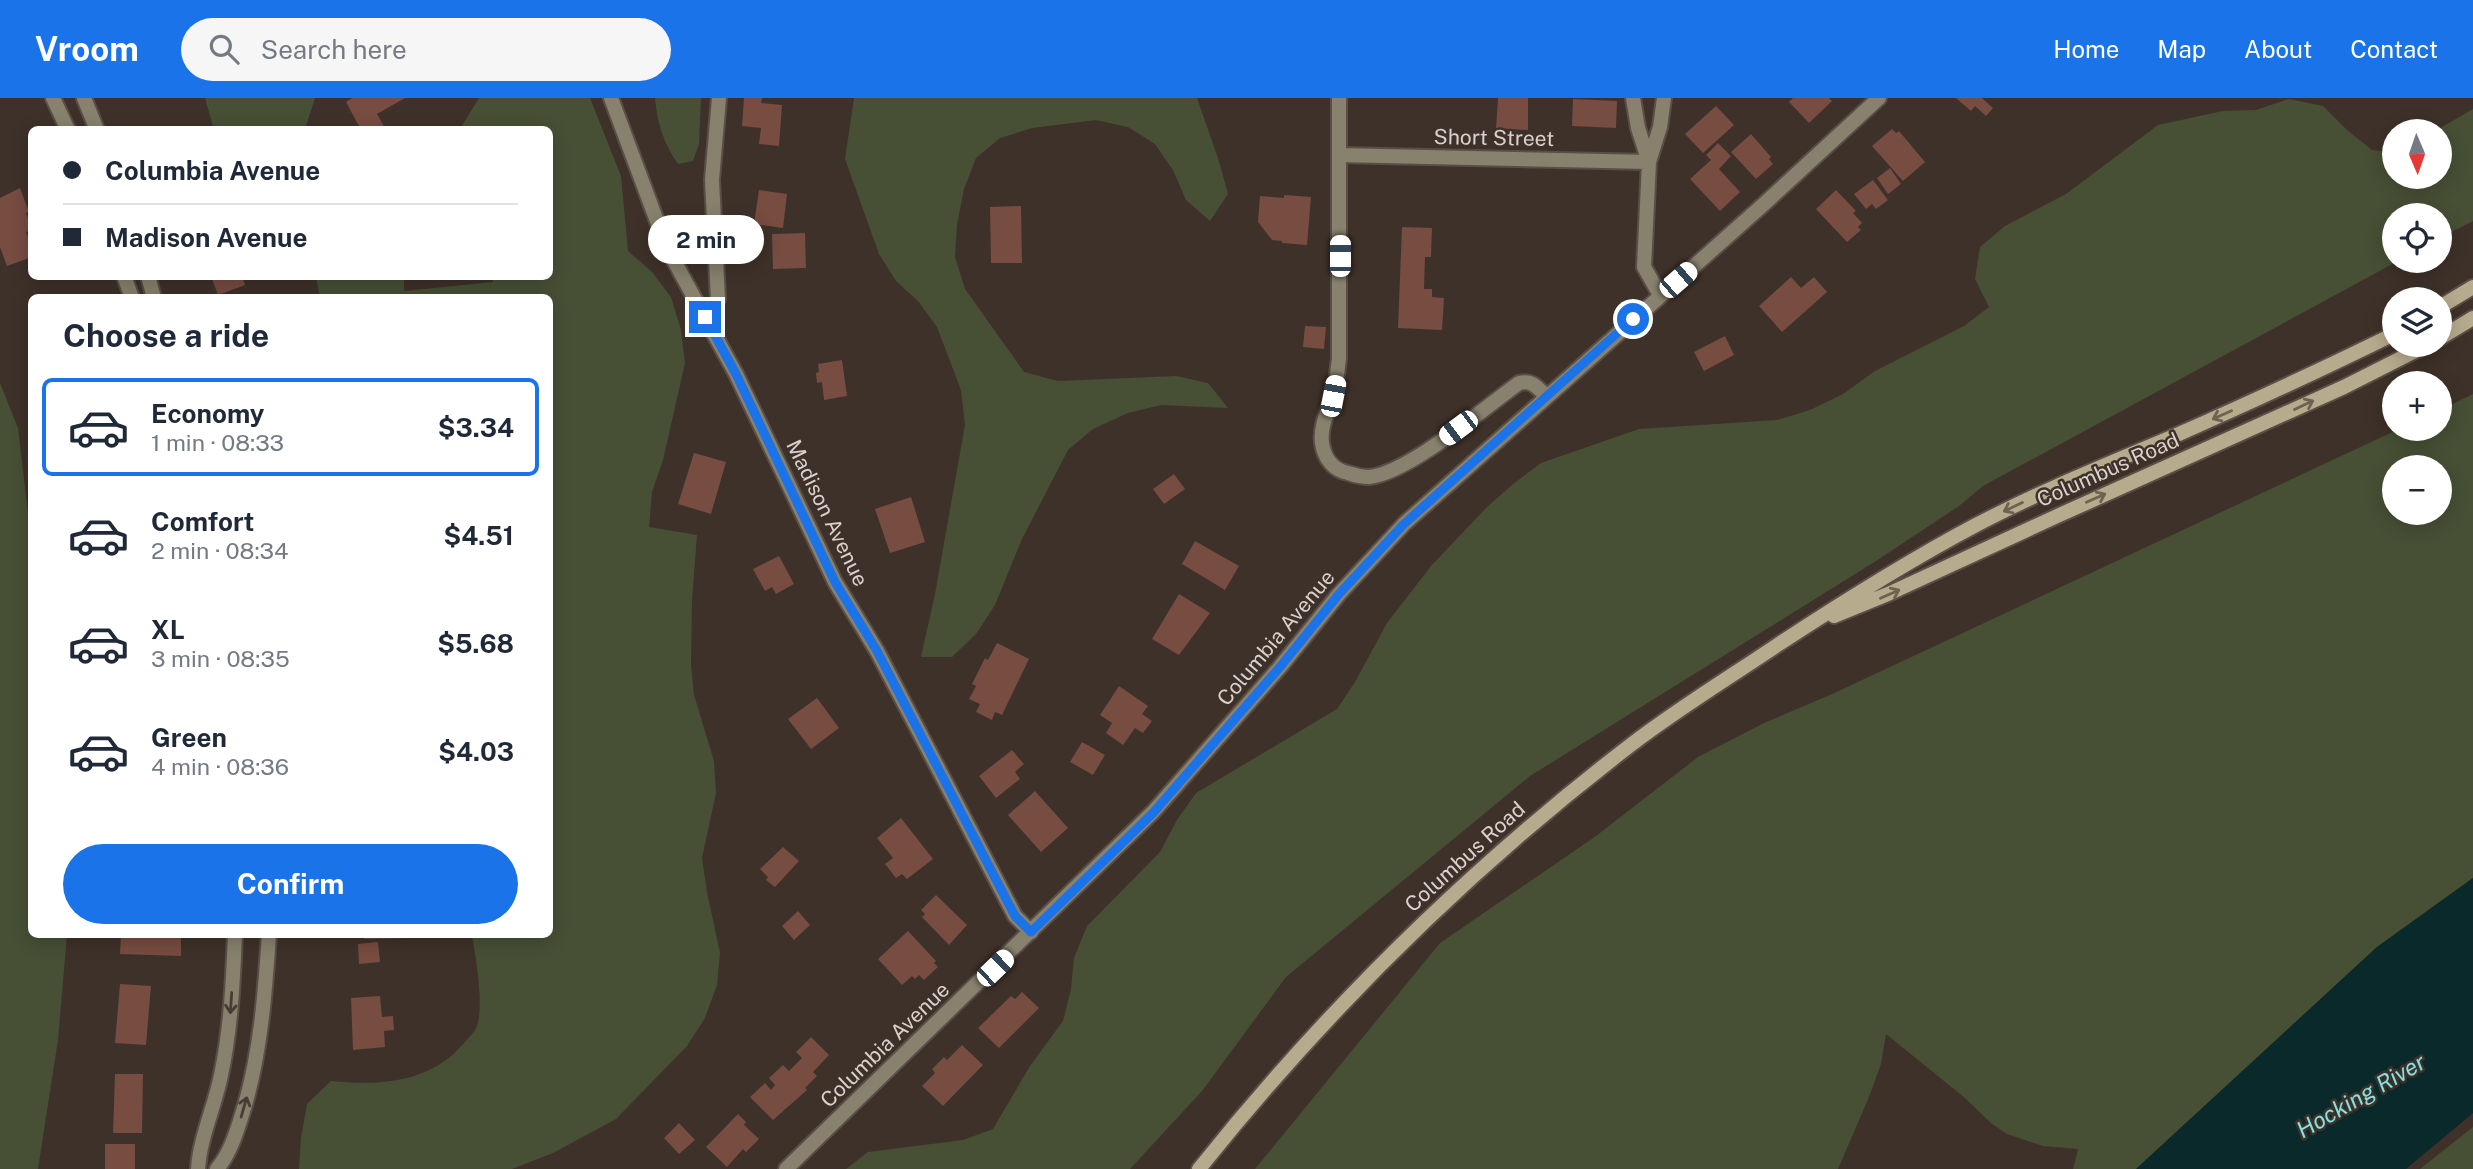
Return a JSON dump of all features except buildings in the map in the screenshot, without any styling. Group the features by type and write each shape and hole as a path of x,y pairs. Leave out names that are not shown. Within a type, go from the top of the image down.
{"main road":[{"path":"2452,300 2473,287"},
{"path":"2452,331 2473,318"},
{"name":"Columbus Road","path":"1199,1169 1325,1021 1437,908 1500,851 1635,742 1804,628 1976,525 2033,497 2267,395 2382,340"},
{"name":"Columbus Road","path":"1804,628 1888,594 2344,387 2403,357"}],"street":[{"path":"53,98 66,126"},
{"path":"84,98 95,126"},
{"name":"Madison Avenue","path":"611,98 667,248 741,384 835,582 877,651 1015,916 1031,932"},
{"path":"705,317 718,299 712,180 719,98"},
{"path":"1339,98 1339,359 1333,396 1322,430 1326,458 1343,472 1368,477 1385,473 1403,465 1443,439 1518,383 1534,383 1546,396"},
{"path":"1633,98 1648,162"},
{"path":"1660,295 1644,267 1648,162 1660,128 1664,98"},
{"name":"Columbia Avenue","path":"786,1169 1153,813 1280,667 1339,594 1404,524 1764,204 1879,98"},
{"name":"Short Street","path":"1339,155 1648,162"},
{"path":"198,1169 199,1153 219,1084 225,1051 231,1010 235,938"},
{"path":"217,1169 224,1161 238,1130 256,1067 263,1021 269,938"}],"green space":[{"path":"205,98 315,98 306,126 213,126"},
{"path":"479,98 590,98 621,176 628,251 652,272 671,297 681,330 685,363 663,460 652,492 649,527 697,535 691,665 694,695 714,761 716,793 702,858 720,953 717,985 705,1018 687,1046 616,1119 553,1153 512,1169 299,1169 307,1104 331,1081 385,1082 420,1074 451,1056 473,1033 477,1026 480,1006 472,938 553,938 553,294 319,294 317,280 404,280 404,291 493,280 553,280 553,126 462,126"},
{"path":"655,98 701,98 699,144 693,161 678,164 673,156 662,133"},
{"path":"854,98 1197,98 1228,194 1210,221 1186,200 1173,170 1155,144 1128,127 1096,120 1032,128 1000,138 976,158 964,189 957,225 955,257 965,289 1024,372 1058,381 1176,376 1208,383 1228,408 1161,405 1128,413 1093,429 1068,450 1022,539 995,605 976,634 952,657 921,657 965,425 961,390 937,327 919,302 896,281 879,254 845,159"},
{"path":"2289,99 2323,106 2372,150 2382,151 2382,189 2452,189 2452,121 2473,109 2473,221 2452,232 2452,203 2382,203 2382,270 1983,486 1959,506 1876,561 1530,776 1286,977 1202,1091 1130,1169 846,1169 868,1152 963,1140 993,1129 1030,1066 1063,1021 1071,989 1074,958 1087,926 1160,852 1177,820 1196,793 1337,709 1387,623 1431,566 1486,508 1513,484 1541,463 1639,429 1777,420 1810,410 1843,394 1875,371 1964,326 1989,307 1975,279 1980,247 2005,226 2066,194 2158,125 2223,111 2256,110"},
{"path":"0,383 18,428 28,513 28,938 67,938 58,1040 38,1169 0,1169"},
{"path":"2473,394 2473,878 2377,947 2136,1169 2073,1169 2078,1149 2043,1146 2007,1134 1886,1034 1881,1064 1838,1169 1255,1169 1440,943 1596,836 1698,757 1764,723 1830,695 2382,437 2382,441 2452,441 2452,404"},
{"path":"2473,1127 2473,1169 2420,1169"}],"water":[{"name":"Hocking River","path":"2473,878 2473,1113 2406,1169 2136,1169 2377,947"}],"route":[{"path":"705,317 736,374 835,582 877,651 1015,916 1031,932 1153,813 1280,667 1339,594 1404,524 1633,319"}]}
